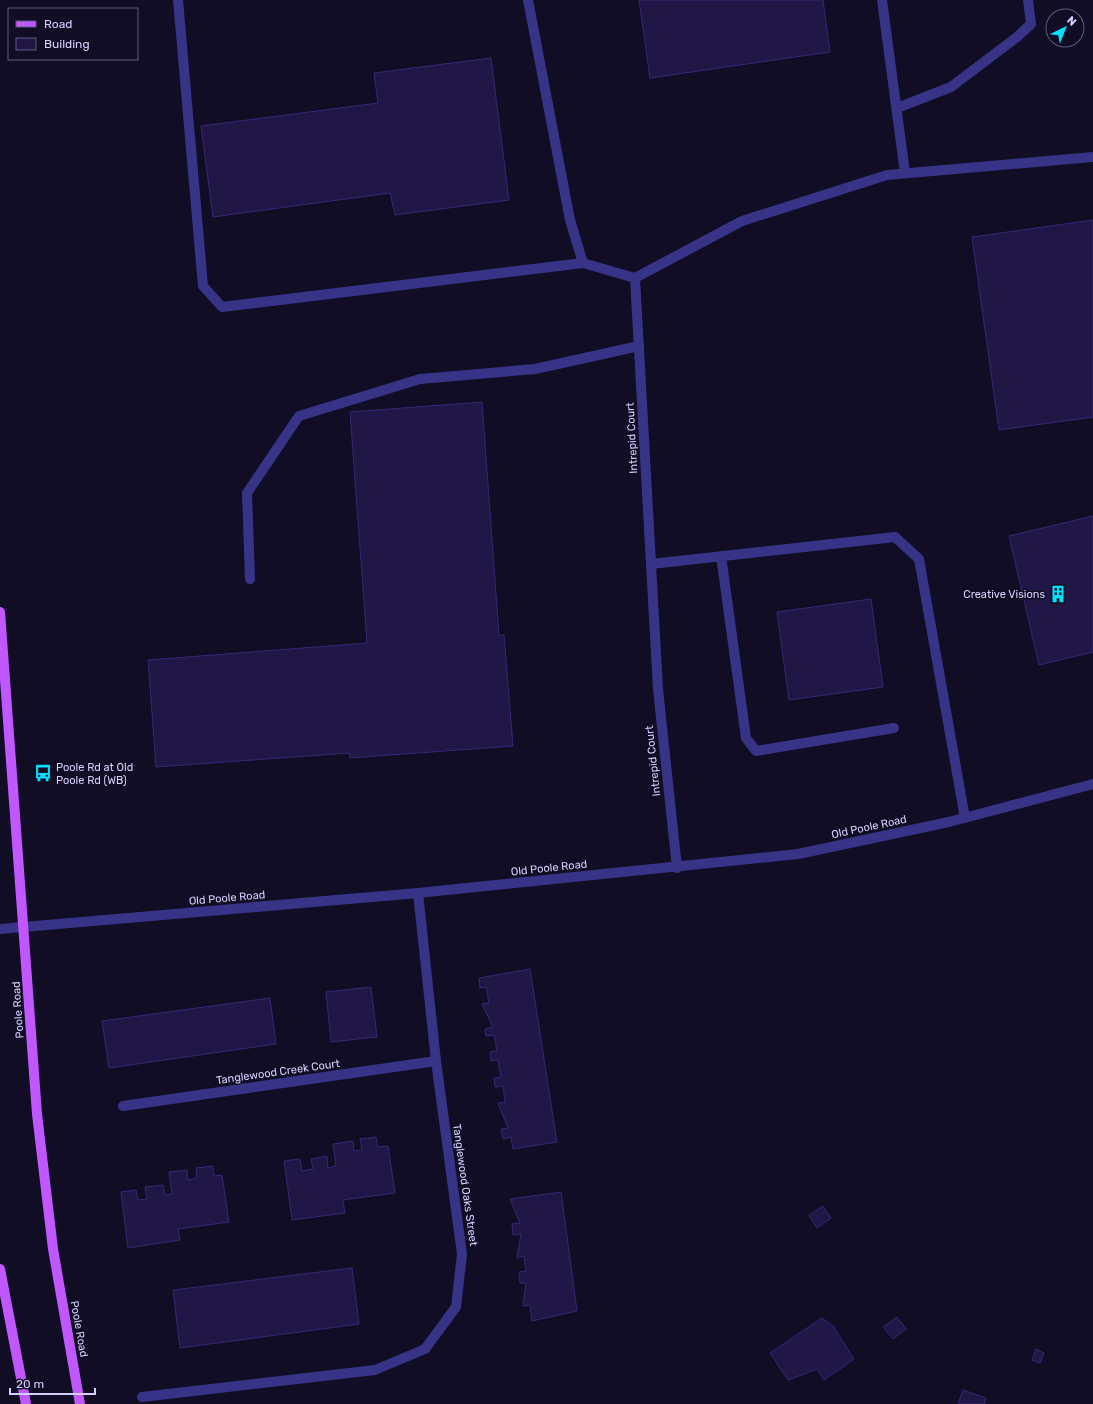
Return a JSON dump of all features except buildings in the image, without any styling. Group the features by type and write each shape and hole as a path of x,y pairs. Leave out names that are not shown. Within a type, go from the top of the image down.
{"main road":[{"name":"Poole Road","path":"0,612 37,1114 53,1249 80,1404"},
{"path":"0,1270 26,1404"}],"street":[{"path":"178,0 203,286 222,307 583,263 635,278 742,221 887,174 1093,157"},
{"path":"528,0 570,220 583,263"},
{"path":"882,0 905,173"},
{"path":"896,108 951,87 1017,37 1031,24 1028,0"},
{"name":"Intrepid Court","path":"635,278 658,689 677,868"},
{"path":"250,579 247,493 299,416 420,379 535,369 639,346"},
{"path":"651,564 895,538 919,559 965,818"},
{"path":"721,556 746,738 756,751 894,728"},
{"name":"Old Poole Road","path":"0,929 418,893 677,868 798,854 965,818 1093,784"},
{"name":"Tanglewood Oaks Street","path":"142,1397 375,1370 425,1350 456,1307 462,1254 436,1061 418,893"},
{"name":"Tanglewood Creek Court","path":"123,1106 436,1061"}],"place":[{"name":"Creative Visions","path":"1058,594"},
{"name":"Poole Rd at Old Poole Rd (WB)","path":"43,773"}]}
